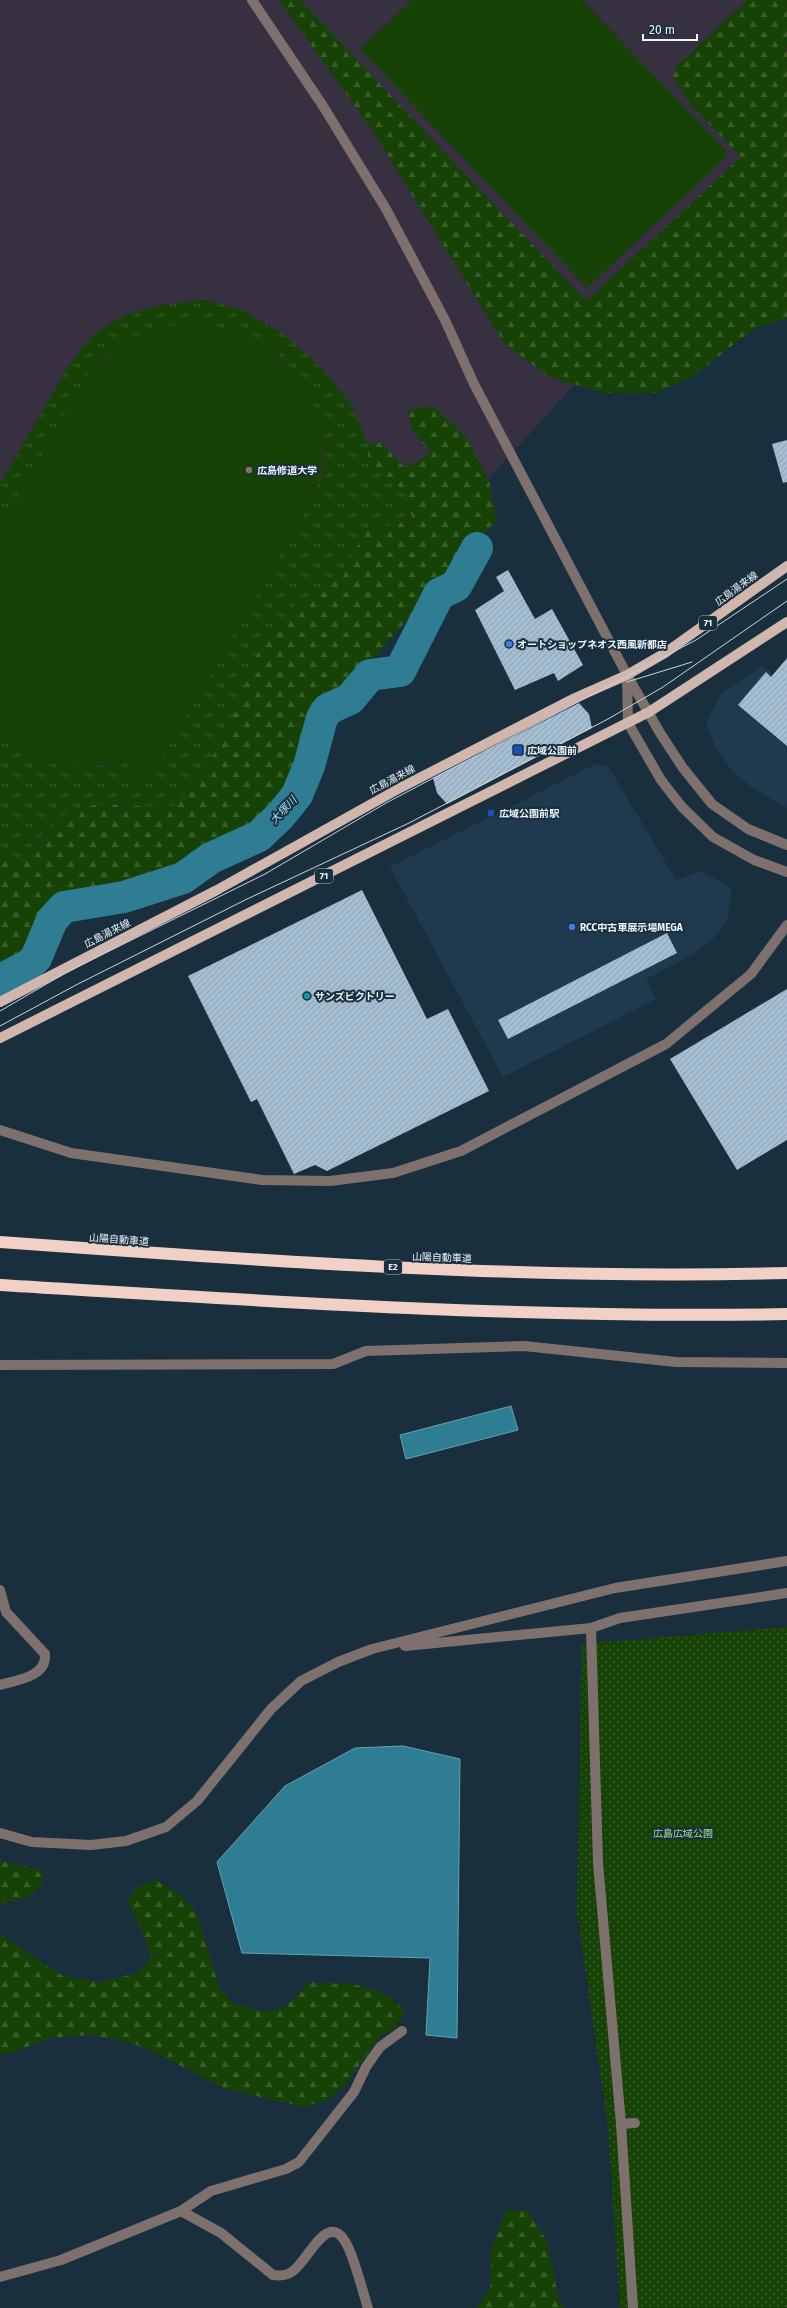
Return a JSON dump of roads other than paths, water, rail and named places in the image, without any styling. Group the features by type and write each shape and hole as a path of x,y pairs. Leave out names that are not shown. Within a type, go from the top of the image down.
{"highway":[{"name":"山陽自動車道","path":"0,1242 247,1260 503,1271 673,1276 787,1273"},
{"path":"0,1285 246,1300 500,1312 668,1316 787,1314"}],"main road":[{"name":"広島湯来線","path":"0,1002 217,890 400,788 575,698 627,675 665,653 787,566"},
{"name":"71","path":"0,1038 649,712 787,622"}],"street":[{"path":"252,0 323,106 386,209 445,320 474,384 627,675 683,768 712,804 748,829 787,845"},
{"path":"627,675 628,722 661,780 682,807 713,837 754,860 787,872"},
{"path":"0,1130 71,1153 262,1180 330,1181 393,1172 461,1151 666,1044 751,974 787,925"},
{"path":"0,1365 333,1364 366,1351 524,1346 676,1362 787,1363"},
{"path":"0,1833 32,1842 91,1845 126,1841 166,1827 197,1801 271,1709 301,1681 338,1662 372,1649 615,1588 787,1562"},
{"path":"0,1590 6,1612 45,1654 46,1661 42,1668 34,1675 0,1685"},
{"path":"372,1649 591,1628 620,1618 787,1592"},
{"path":"591,1628 598,1863 622,2124 633,2308"},
{"path":"0,2277 61,2260 181,2211 211,2191 286,2169 299,2162 354,2092 366,2067 380,2047 402,2031"},
{"path":"622,2124 635,2124"},
{"path":"181,2211 221,2233 273,2275 282,2276 293,2271 324,2234 332,2231 340,2234 349,2249 368,2308"}],"waterway":[{"name":"大塚川","path":"0,980 29,965 36,958 52,920 64,907 124,897 183,878 211,858 259,836 280,816 297,795 309,766 322,718 328,709 350,699 370,675 400,671 439,594 456,586 477,548"}],"tram line":[{"path":"0,1011 69,971 265,874 386,803 696,640 787,579"},
{"path":"0,1026 76,985 245,900 409,823 608,719 663,687 787,601"},
{"path":"627,682 692,662"}],"place":[{"name":"広島修道大学","path":"249,470"},
{"name":"オートショップネオス西風新都店","path":"509,644"},
{"name":"広域公園前","path":"518,750"},
{"name":"広域公園前駅","path":"491,813"},
{"name":"RCC中古車展示場MEGA","path":"572,927"},
{"name":"サンズビクトリー","path":"307,996"}],"park label":[{"name":"広島広域公園","path":"683,1833"}]}
